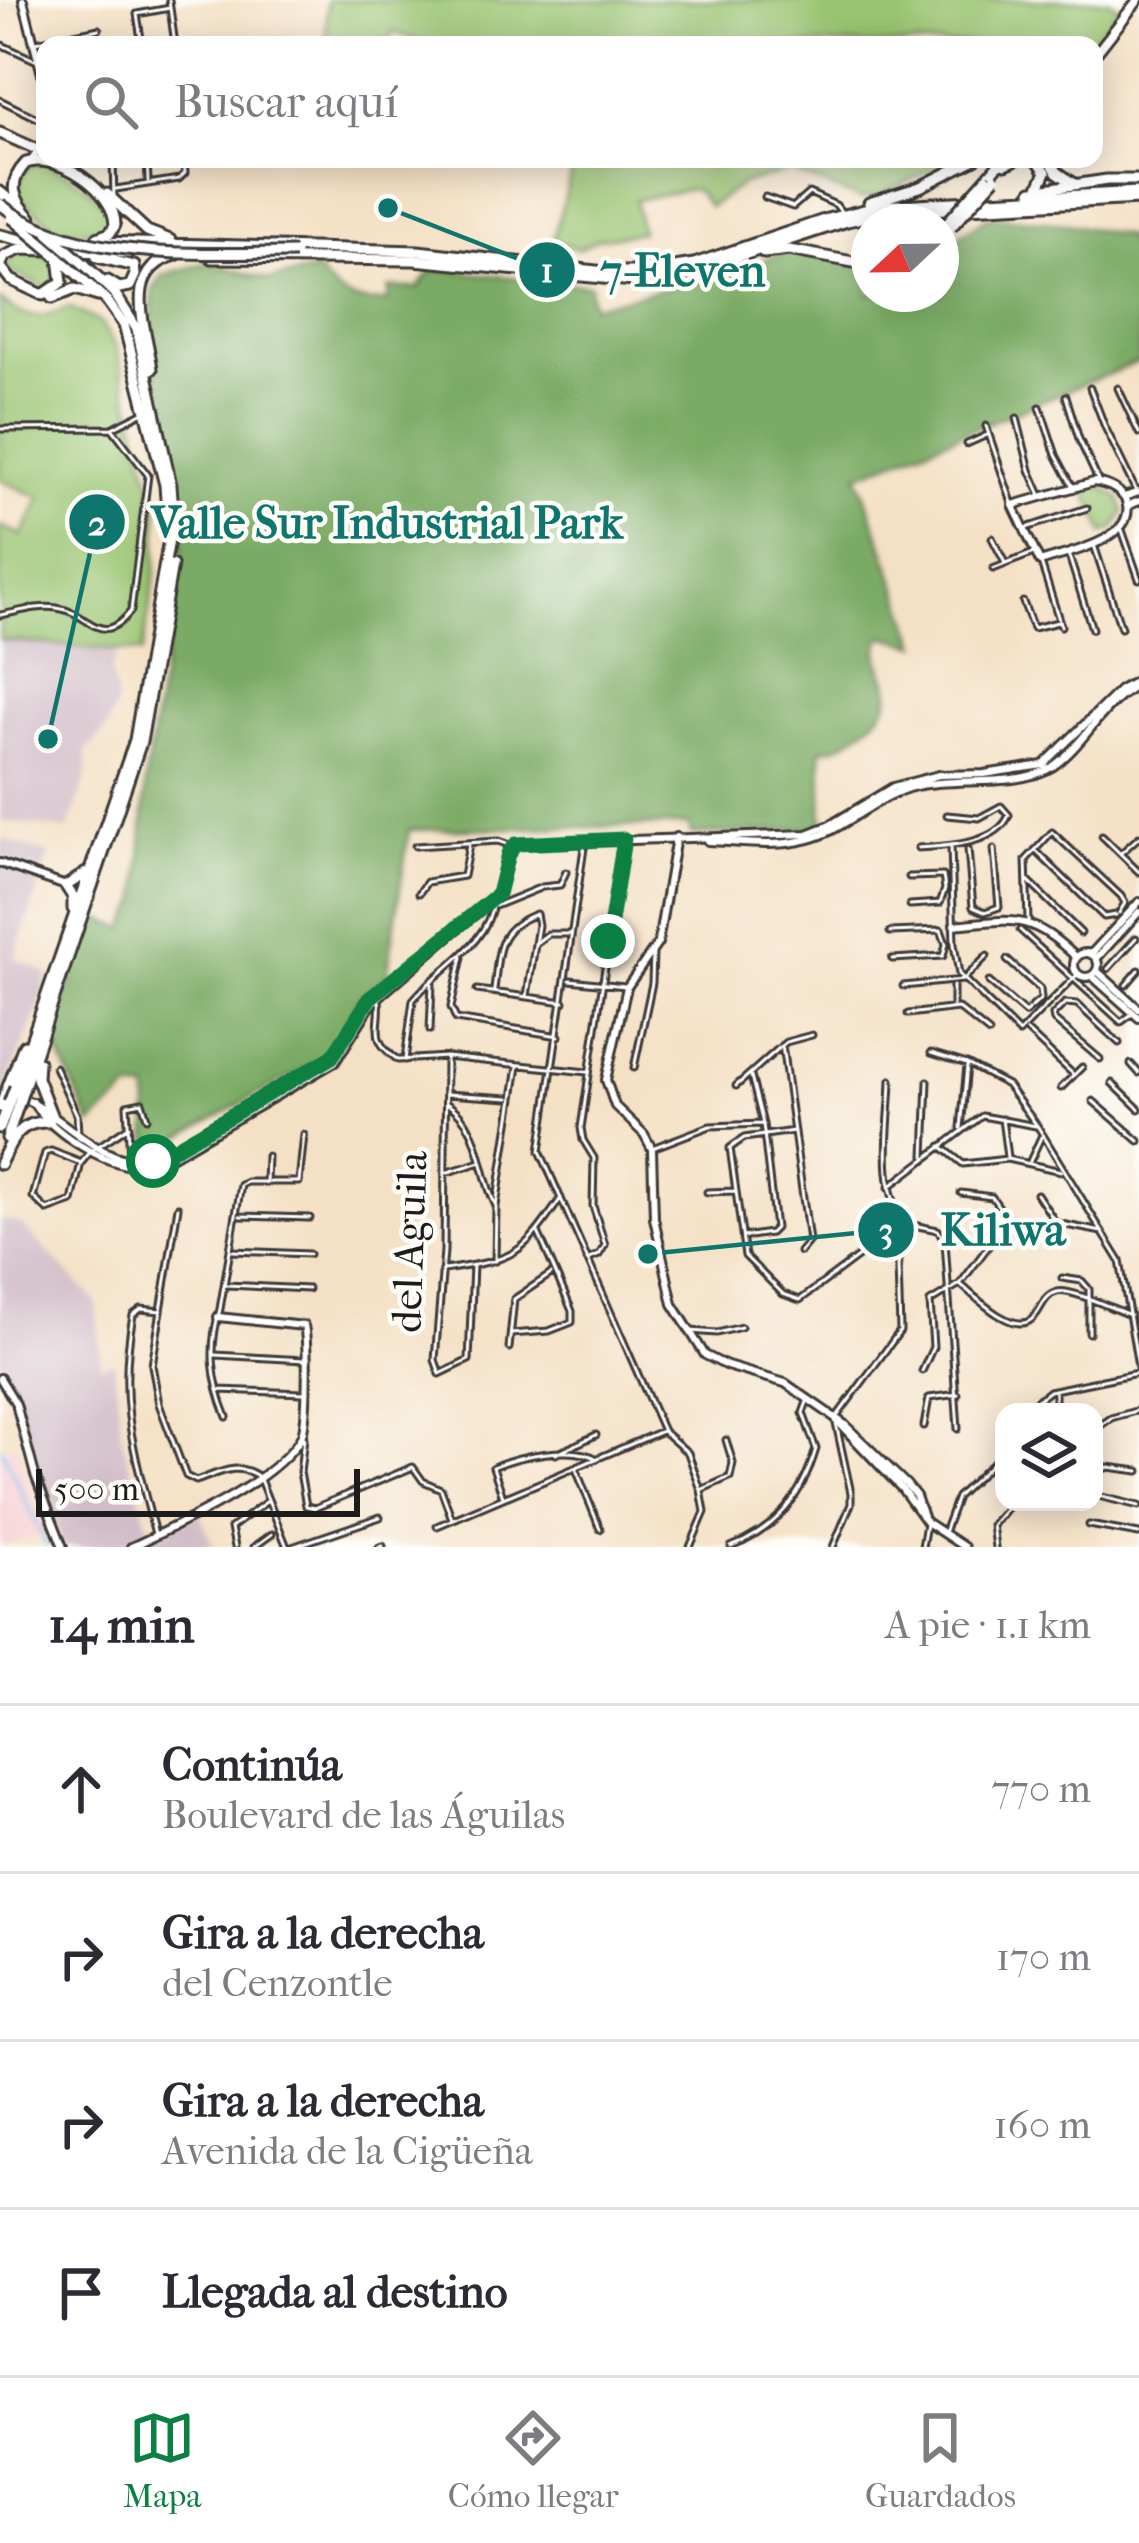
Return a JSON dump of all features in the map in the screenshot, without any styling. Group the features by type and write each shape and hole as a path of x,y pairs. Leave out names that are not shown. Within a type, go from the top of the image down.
{"highway":[{"path":"0,133 36,147"},
{"path":"31,218 13,191 17,174 36,157"},
{"path":"68,168 113,198 116,219 110,232 77,246"},
{"path":"77,168 147,232 179,249"},
{"path":"566,272 682,266 847,213 957,168"},
{"path":"959,213 1001,168"},
{"path":"1032,191 1046,179 1044,168"},
{"path":"1055,168 1075,184 1113,194"},
{"path":"1012,198 1075,184 1139,180"},
{"path":"847,213 909,202 1139,195"},
{"path":"959,206 1139,195"},
{"path":"0,201 31,218 99,277 125,306 136,328 165,485 167,554 139,724 0,1128"},
{"path":"0,201 12,218 112,306 129,336 172,485 175,532 145,725 42,1034 12,1097 0,1162"},
{"path":"0,201 29,222 96,247 299,251 645,280 685,274 851,220"},
{"path":"0,241 299,251"},
{"path":"21,244 2,258 1,269 33,294 47,294 59,286 63,273 58,257"},
{"path":"77,246 131,263 135,274 133,283 124,289 99,277"},
{"path":"152,413 142,284 152,264 179,249"},
{"path":"753,252 788,250 851,262"},
{"path":"0,281 38,301 81,289 112,306"},
{"path":"72,920 73,897 66,886 89,870"},
{"path":"0,1162 20,1129 50,1119 37,1078 42,1034"}],"main road":[{"path":"1103,45 1138,0"}],"street":[{"path":"23,0 36,51"},
{"path":"149,0 150,12"},
{"path":"169,0 174,36"},
{"path":"141,36 137,14 170,8"},
{"path":"69,36 98,29"},
{"path":"0,44 36,61"},
{"path":"0,100 36,118"},
{"path":"113,168 113,198 183,177 184,168"},
{"path":"147,168 148,184"},
{"path":"765,197 793,208 809,193 847,213"},
{"path":"1090,388 1138,495 1126,501"},
{"path":"1118,388 1139,433"},
{"path":"1066,396 1078,439 1099,482 1126,501"},
{"path":"1040,407 1072,487"},
{"path":"0,429 112,428 152,413"},
{"path":"1017,418 1042,496"},
{"path":"986,426 1060,624 1033,628 1022,602"},
{"path":"0,615 62,608 94,628 108,628 119,626 131,611 148,475 112,428"},
{"path":"967,444 989,434"},
{"path":"1013,505 1099,482"},
{"path":"1126,501 1122,530 1139,579"},
{"path":"1024,528 1087,508"},
{"path":"1040,562 1122,530"},
{"path":"992,538 1006,564"},
{"path":"1094,543 1121,628"},
{"path":"1068,552 1092,629"},
{"path":"994,569 1036,553"},
{"path":"415,846 498,841 512,846 585,839 784,841 824,829 889,788 940,776 1049,765 1120,690 1139,682"},
{"path":"918,848 951,846 998,831 1009,815 1001,806 979,818 947,814"},
{"path":"1028,922 1026,860 1047,834 1054,833 1121,896 1125,903 1122,915"},
{"path":"1102,836 1139,872"},
{"path":"1120,854 1139,837"},
{"path":"634,1069 674,838"},
{"path":"585,839 559,1036 539,1144 663,1431 688,1453 705,1511 690,1547"},
{"path":"587,1260 599,1255 605,1245 593,1206 594,1158 580,1134 624,839"},
{"path":"419,892 427,882 463,876 469,844"},
{"path":"405,1061 412,1000 462,955 504,883 512,846"},
{"path":"951,846 954,944 963,980 1017,1033 1076,977 1094,973"},
{"path":"1034,848 1104,917 1122,915"},
{"path":"968,849 973,907 985,912 999,907 994,849"},
{"path":"0,863 66,886"},
{"path":"50,1119 94,1149 130,1160 153,1161 328,1060 370,998 493,903 560,885 566,872"},
{"path":"909,877 943,876 945,889 942,902 910,905"},
{"path":"1026,879 1082,933"},
{"path":"945,889 954,888"},
{"path":"1020,930 1120,1022 1137,1013 1094,973 1093,956 1122,915 1139,902"},
{"path":"985,912 987,922"},
{"path":"954,925 1028,922 1051,934 1076,957 1093,956 1139,912"},
{"path":"494,990 502,938 508,928 536,914 527,996"},
{"path":"1108,970 1137,940 1125,929"},
{"path":"890,932 941,930 946,944 943,956 892,959"},
{"path":"535,943 548,934 573,934"},
{"path":"946,944 954,944"},
{"path":"12,1097 33,1102 94,1149 137,1168 155,1166 335,1062 366,1011 438,946"},
{"path":"653,953 627,987 606,1072 607,1088 615,1106 644,1134 652,1149 654,1218 668,1291 687,1331 715,1362 770,1377 809,1398 906,1484 925,1520 964,1547"},
{"path":"462,955 452,1007 456,1019 559,1036"},
{"path":"903,986 963,980 987,956"},
{"path":"1076,957 1076,977"},
{"path":"989,982 1022,1012 1036,1005 1042,992 1007,961"},
{"path":"1126,985 1139,970"},
{"path":"567,980 627,987"},
{"path":"430,1030 432,983"},
{"path":"952,983 953,1008"},
{"path":"477,990 564,1002"},
{"path":"378,999 378,1041 391,1056 405,1061 446,1057 588,1072"},
{"path":"1100,1059 1054,1020 1053,1015 1068,1001 1119,1043"},
{"path":"1053,1002 1060,1008"},
{"path":"1036,1005 1043,1012"},
{"path":"908,1014 962,1010 989,1033"},
{"path":"1026,1029 1074,1075"},
{"path":"736,1086 782,1046 812,1035"},
{"path":"782,1046 808,1241 800,1252"},
{"path":"931,1053 967,1064 1007,1085 1038,1126 1122,1267 1139,1372 1054,1391 1032,1403"},
{"name":"del Aguila","path":"446,1057 442,1270 435,1360 440,1374 469,1360 473,1265"},
{"path":"495,1261 496,1206 519,1064"},
{"path":"960,1129 967,1064"},
{"path":"1130,1064 1139,1073"},
{"path":"55,1066 76,1114 78,1136"},
{"path":"1060,1088 1082,1067"},
{"path":"743,1237 775,1228 765,1135 751,1076"},
{"path":"833,1547 851,1504 836,1420 887,1354 902,1325 898,1266 906,1227 893,1206 889,1187 891,1080"},
{"path":"925,1156 928,1081"},
{"path":"1112,1083 1139,1109"},
{"path":"445,1094 512,1098"},
{"path":"1093,1101 1139,1141"},
{"path":"130,1160 129,1103 142,1102 147,1118"},
{"path":"445,1102 465,1118 496,1206"},
{"path":"889,1187 982,1116 1038,1126"},
{"path":"1001,1118 1007,1159"},
{"path":"652,1149 710,1126 763,1124"},
{"path":"81,1163 48,1151 43,1155 33,1201 47,1210 72,1202 81,1163 129,1126"},
{"path":"794,1131 731,1145 748,1260 796,1301 895,1231 906,1227 942,1234 958,1429"},
{"path":"227,1418 216,1390 213,1328 243,1183 302,1179 304,1135"},
{"path":"1029,1163 1042,1135"},
{"path":"940,1145 963,1164 1007,1159 1064,1172"},
{"path":"266,1183 267,1156"},
{"path":"443,1174 482,1162"},
{"path":"707,1192 736,1191"},
{"path":"961,1193 992,1197 1022,1240"},
{"path":"1037,1194 1060,1225 1103,1232"},
{"path":"442,1270 495,1261 522,1250 561,1198"},
{"path":"178,1207 152,1365 154,1386 186,1476 196,1481 241,1467 259,1477 290,1547 380,1517"},
{"path":"236,1216 310,1218"},
{"path":"922,1371 933,1347 930,1302 959,1284 1010,1219"},
{"path":"511,1334 549,1331 572,1322 572,1311 538,1232"},
{"path":"231,1251 309,1254"},
{"path":"509,1348 516,1296 554,1272"},
{"path":"1062,1278 1086,1284 1089,1333"},
{"path":"959,1284 1006,1319 1021,1324 1032,1320 1043,1301 1064,1291 1130,1315"},
{"path":"225,1285 308,1288"},
{"path":"156,1535 124,1401 133,1315 141,1310 161,1311"},
{"path":"218,1317 298,1323 306,1334 305,1455 300,1472 306,1506 315,1508 413,1467 423,1481 441,1489 452,1520"},
{"path":"687,1331 717,1333 741,1327"},
{"path":"213,1355 305,1360"},
{"path":"0,1378 14,1399 34,1474 63,1547"},
{"path":"216,1390 304,1393"},
{"path":"1054,1391 1055,1403"},
{"path":"924,1426 929,1397 958,1394"},
{"path":"731,1547 782,1517 794,1500 816,1449 803,1413 809,1398"},
{"path":"1103,1424 1119,1414 1138,1413"},
{"path":"437,1526 663,1431"},
{"path":"130,1547 216,1505 259,1477 303,1434"},
{"path":"554,1455 596,1436"},
{"path":"701,1490 730,1477 734,1463 726,1440"},
{"path":"504,1498 494,1467 521,1455 585,1453 597,1459"},
{"path":"944,1534 957,1497 995,1461"},
{"path":"576,1469 600,1529"},
{"path":"1103,1469 1139,1471"},
{"path":"1103,1497 1139,1506"},
{"path":"236,1547 232,1526 269,1500"},
{"path":"995,1547 992,1525 1004,1511"},
{"path":"922,1547 925,1520"},
{"path":"1089,1525 1139,1534"},
{"path":"254,1547 272,1534"}],"shaded area":[{"path":"0,640 117,652 111,673 117,701 108,727 86,752 88,773 68,830 0,821"},
{"path":"0,838 49,854 15,958 48,974 0,1098"},
{"path":"0,1219 21,1224 96,1302 101,1366 114,1362 122,1438 149,1530 114,1547 64,1547 15,1398 0,1374"},
{"path":"17,1443 48,1533 0,1547 0,1449"},
{"path":"200,1513 213,1547 140,1547 175,1526"}],"green space":[{"path":"327,0 1109,0 1120,8 1097,36 405,36 394,32 391,36 326,36"},
{"path":"31,166 55,168 92,192 113,220 109,230 59,231 19,197 24,174"},
{"path":"573,168 937,168 860,199 790,171 742,184 709,207 690,189 635,200 641,232 597,239 578,249 553,240"},
{"path":"989,216 1062,223 1126,236 1139,269 1139,362 858,475 918,645 882,636 880,662 890,691 888,702 849,740 821,749 823,828 691,835 689,825 409,830 387,976 359,998 330,1054 176,1140 151,1144 148,1139 148,1091 129,1091 91,1125 52,1037 90,914 125,929 139,899 146,773 183,543 151,338 153,290 162,275 208,262 269,280 317,270 339,293 376,302 388,301 389,288 418,288 433,269 590,285 592,306 692,282 790,251 851,261 851,312 959,312 959,236"},
{"path":"44,253 59,269 58,281 47,289 6,265 15,254"},
{"path":"0,300 32,316 68,307 100,322 116,347 158,512 156,572 142,653 0,640 0,526 22,535 41,498 0,480"},
{"path":"1099,485 1120,498 1124,512 1115,528 1104,533 1086,490"}],"waterway":[{"path":"1,1447 47,1547"}],"place":[{"name":"7-Eleven","path":"388,208"},
{"name":"Valle Sur Industrial Park","path":"48,739"},
{"name":"Kiliwa","path":"648,1254"}],"route":[{"path":"153,1161 332,1057 370,998 498,894 508,854 516,844 624,839 608,941"}]}
